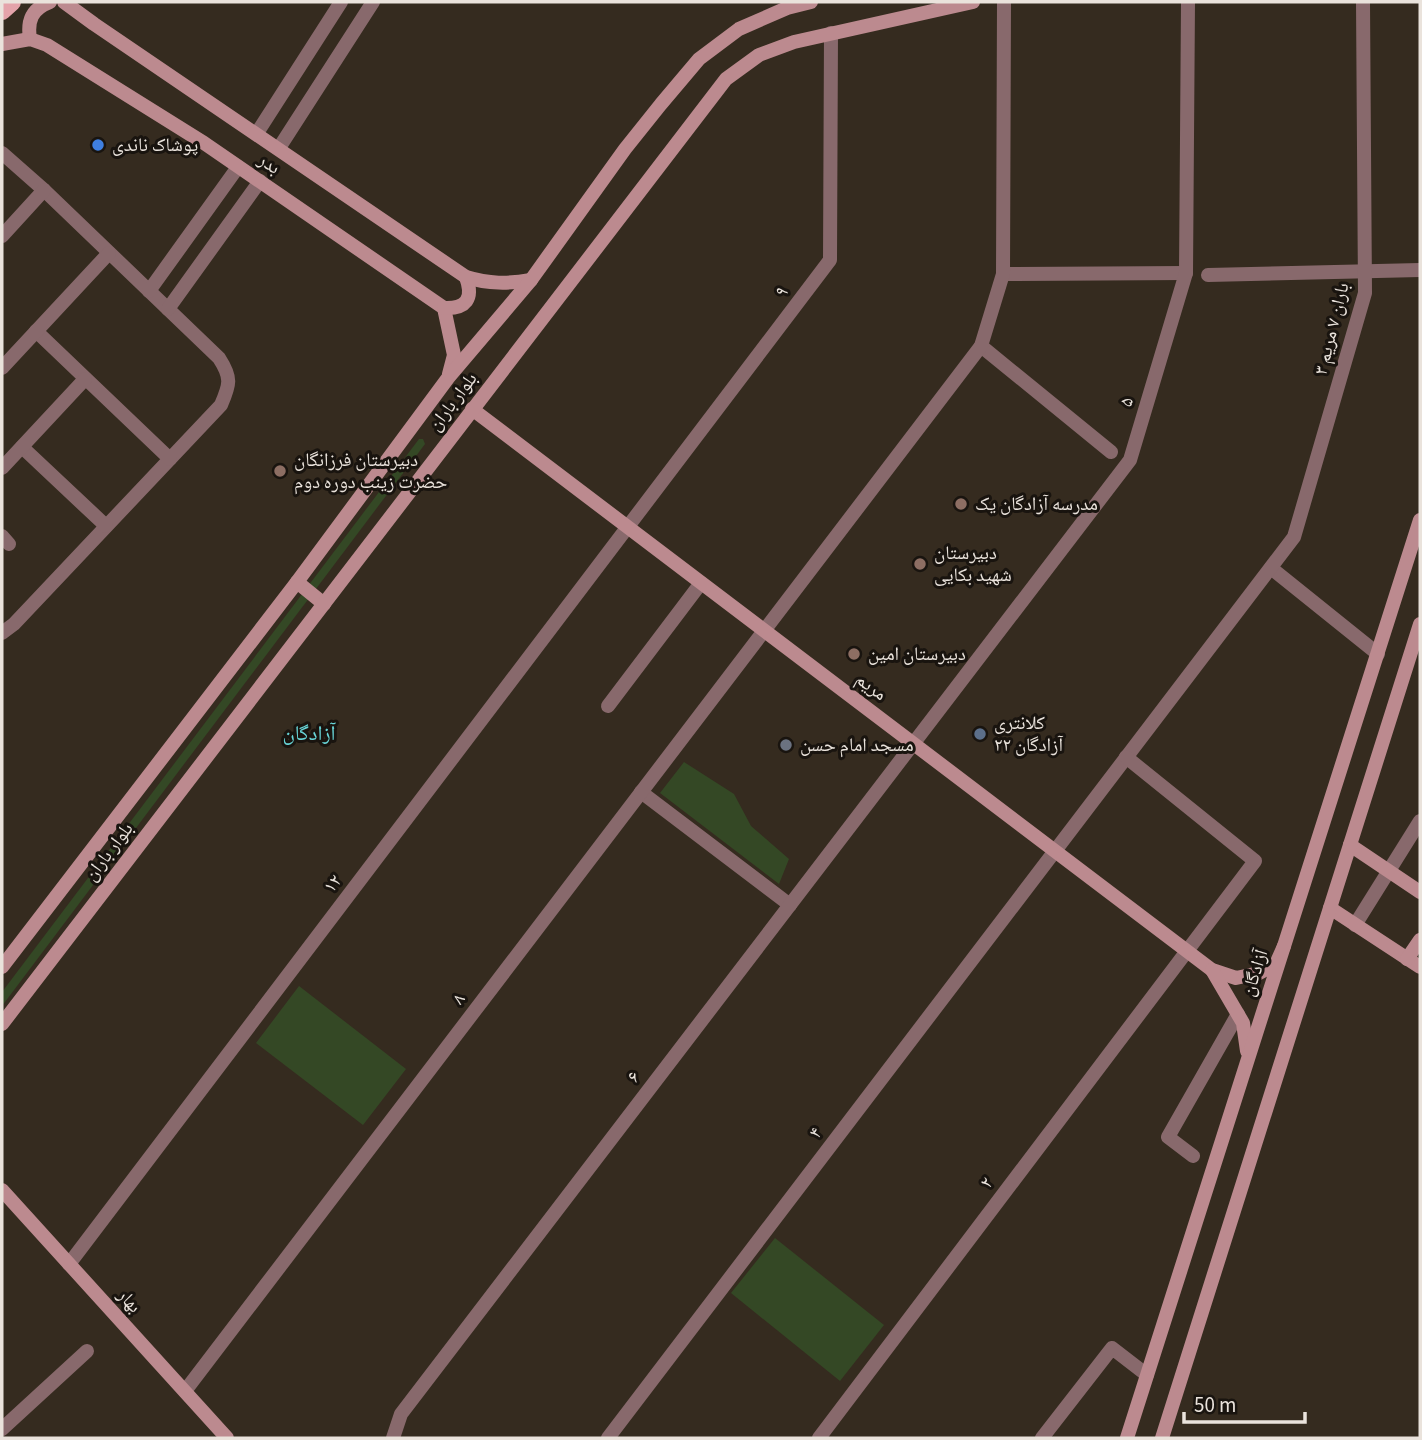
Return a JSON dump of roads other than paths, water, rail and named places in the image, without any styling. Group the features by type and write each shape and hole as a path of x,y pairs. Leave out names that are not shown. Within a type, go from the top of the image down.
{"main road":[{"path":"2,11 12,2"}],"street":[{"path":"2,44 30,39 28,27 31,15 40,6 50,2"},
{"path":"56,2 64,2"},
{"name":"بدر","path":"64,2 466,277 487,283 531,280"},
{"path":"257,133 341,2"},
{"path":"279,148 373,2"},
{"name":"بلوار باران","path":"2,967 297,582 449,378 531,280 625,149 699,59 739,29 787,8 811,2"},
{"name":"بلوار باران","path":"2,1024 726,79 759,55 793,42 973,2"},
{"path":"1003,2 1003,274 981,346 1111,452"},
{"name":"۵","path":"913,743 1130,460 1186,273 1188,2"},
{"name":"باران ۷ مریم ۳","path":"1126,757 1294,537 1365,293 1363,2"},
{"name":"۹","path":"629,528 830,260 831,33"},
{"name":"بدر","path":"30,39 47,45 260,181 444,309"},
{"path":"275,104 296,120"},
{"path":"2,153 219,358 229,372 229,387 221,405 14,624 2,633"},
{"path":"149,291 238,167"},
{"path":"168,309 260,181"},
{"path":"2,236 44,190"},
{"path":"202,217 221,234"},
{"path":"2,368 109,253"},
{"path":"1208,275 1420,270"},
{"path":"1003,274 1186,273"},
{"path":"449,378 454,355 444,309 456,309 467,301 470,289 466,277"},
{"path":"36,331 170,459"},
{"name":"۸","path":"185,1391 981,346"},
{"path":"2,468 85,379"},
{"name":"مریم","path":"472,409 1212,970"},
{"path":"22,447 106,526"},
{"name":"آزادگان","path":"1127,1438 1420,520"},
{"name":"۱۲","path":"69,1264 629,528"},
{"path":"1270,568 1378,654"},
{"path":"297,582 324,604"},
{"path":"608,706 701,583"},
{"path":"1162,1438 1420,624"},
{"name":"۶","path":"393,1438 401,1414 913,743"},
{"name":"۴","path":"608,1438 1126,757"},
{"name":"۲","path":"819,1438 1255,861 1126,757"},
{"path":"641,792 790,905"},
{"path":"1355,925 1420,821"},
{"path":"1350,845 1420,892"},
{"path":"1330,908 1420,967"},
{"path":"1407,959 1420,940"},
{"path":"1212,970 1236,978 1259,973 1276,964 1284,946"},
{"path":"1212,970 1242,1023 1248,1045 1246,1066"},
{"path":"1193,1156 1168,1137 1238,1014"},
{"name":"بهار","path":"2,1190 185,1391 220,1436"},
{"path":"1042,1438 1112,1348 1147,1375"},
{"path":"8,1438 2,1430 87,1351"}],"place":[{"name":"پوشاک ناندی","path":"98,145"},
{"name":"دبیرستان فرزانگان حضرت زینب دوره دوم","path":"280,471"},
{"name":"مدرسه آزادگان یک","path":"961,504"},
{"name":"دبیرستان شهید بکایی","path":"920,564"},
{"name":"دبیرستان امین","path":"854,654"},
{"name":"کلانتری ۲۲ آزادگان","path":"980,734"},
{"name":"مسجد امام حسن","path":"786,745"}],"district":[{"name":"آزادگان","path":"309,733"}]}
